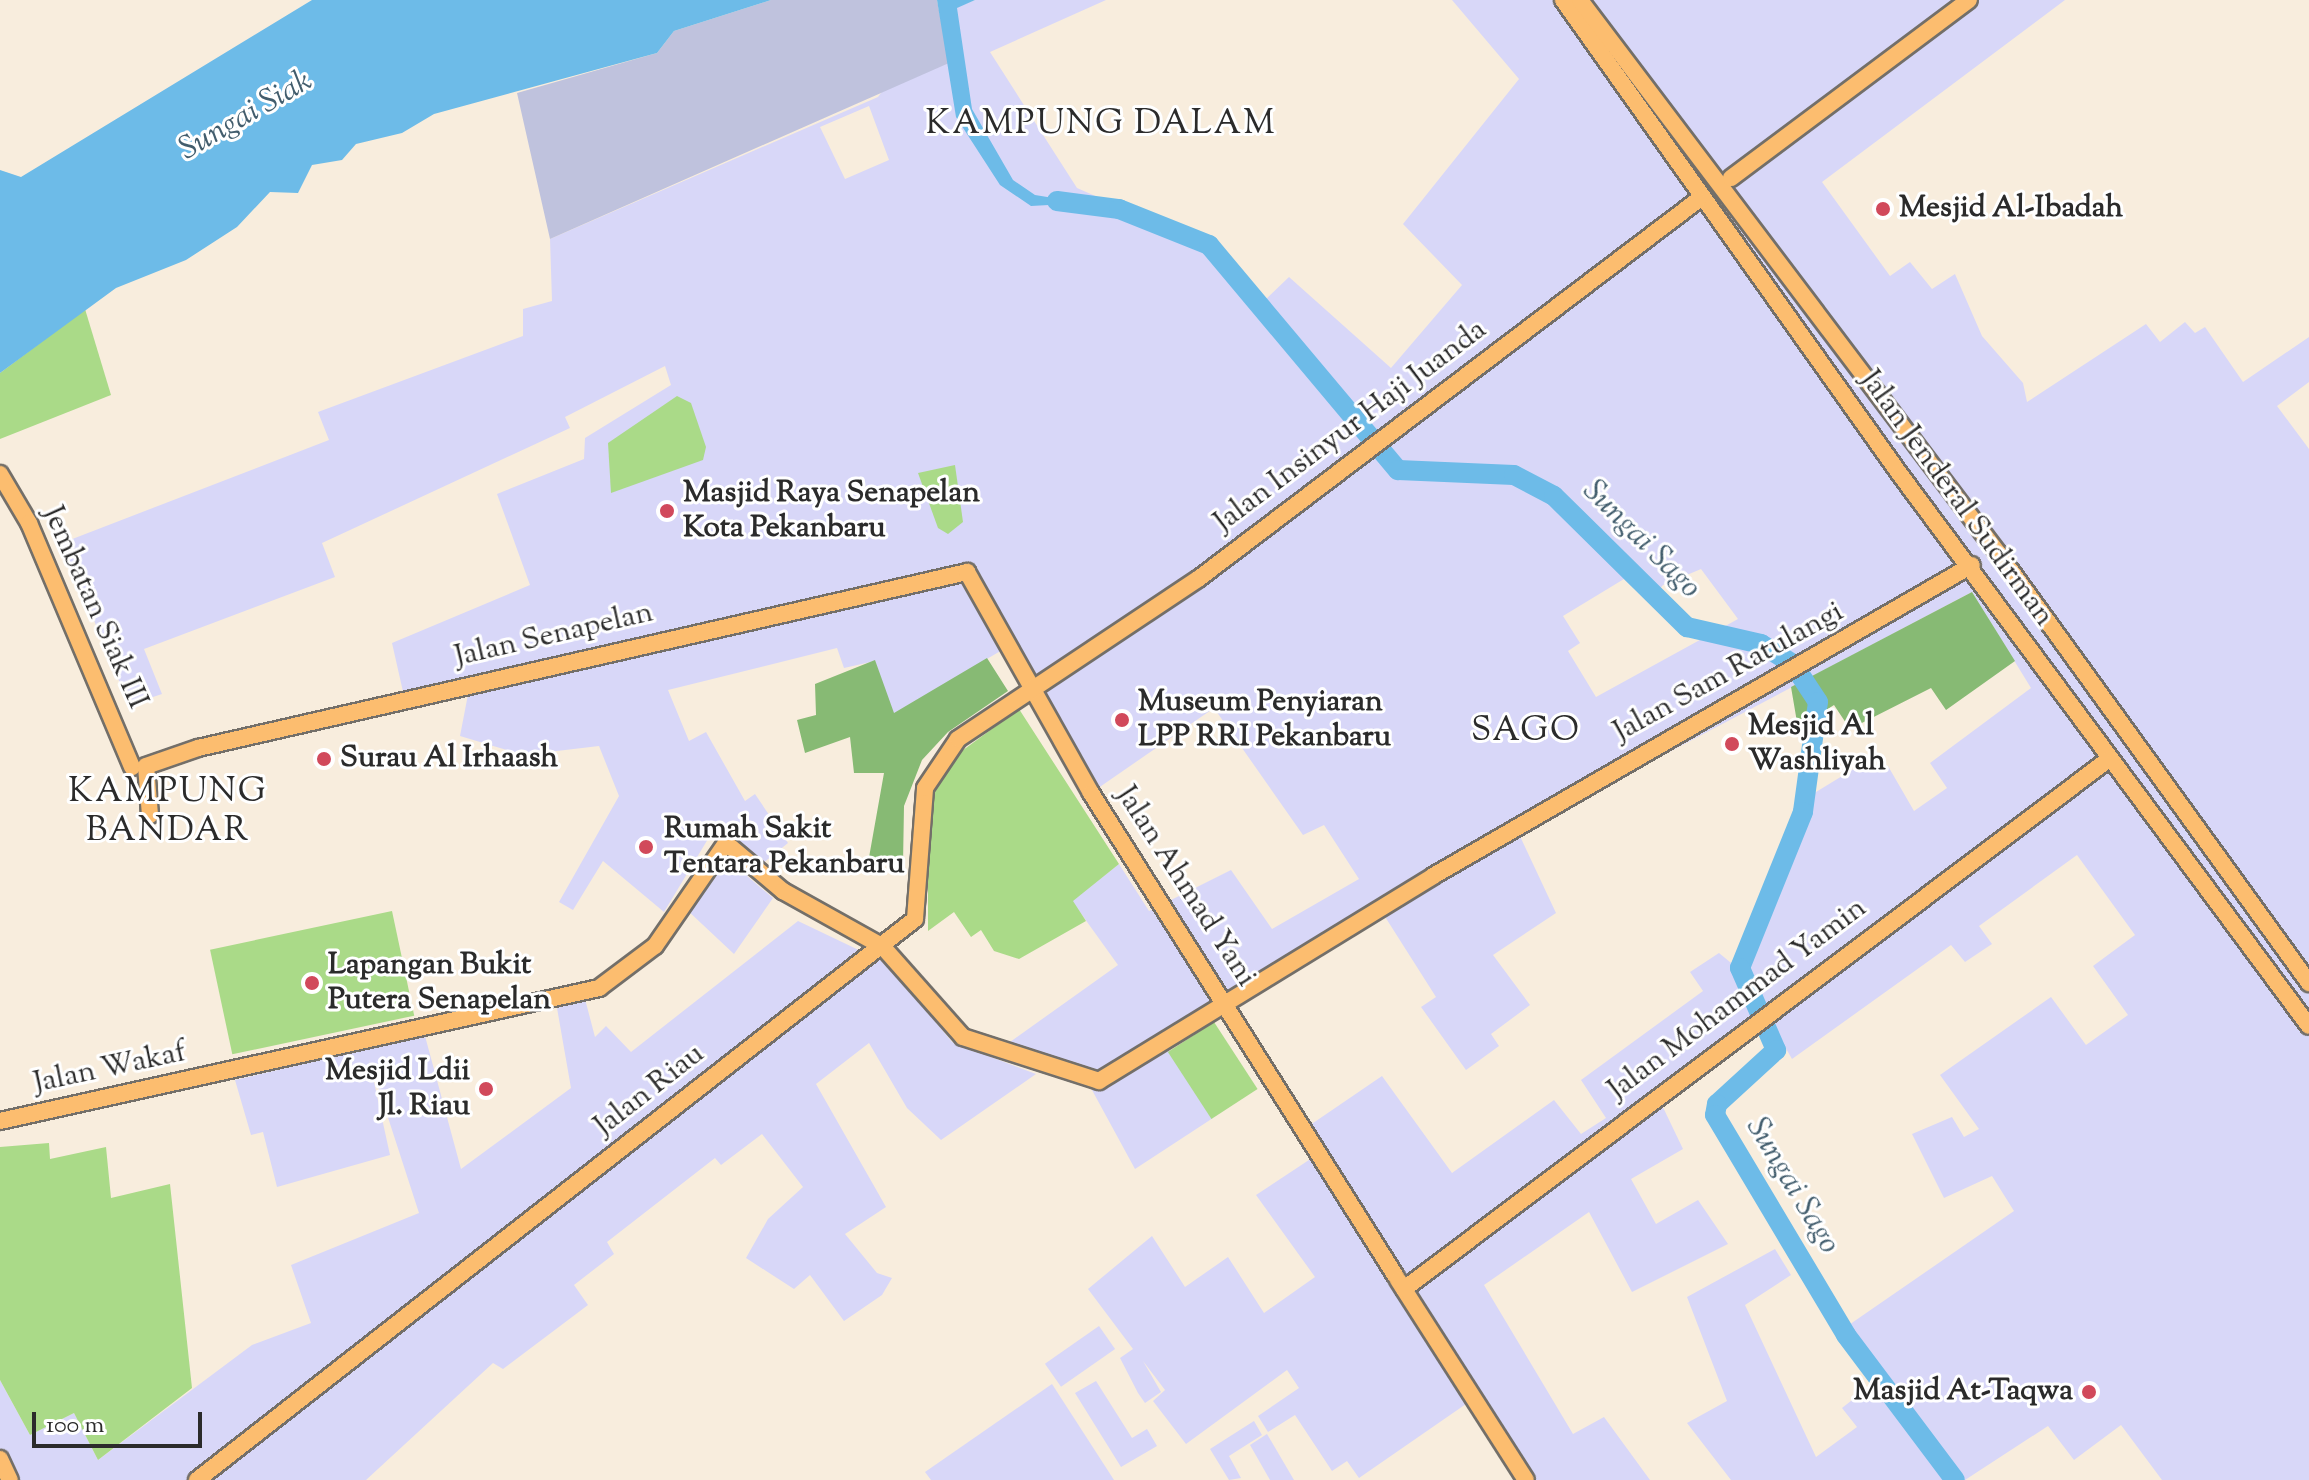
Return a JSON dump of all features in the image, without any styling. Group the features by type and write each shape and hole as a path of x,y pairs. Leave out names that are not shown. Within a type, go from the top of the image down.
{"main road":[{"name":"Jalan Jenderal Sudirman","path":"1563,0 1728,212 1758,230 2309,983"},
{"name":"Jalan Jenderal Sudirman","path":"1580,0 2104,753 2309,1026"},
{"path":"1731,178 1969,0"},
{"name":"Jalan Insinyur Haji Juanda","path":"1032,690 1198,579 1371,443 1698,200"},
{"name":"Jembatan Siak III","path":"0,474 36,537 127,754 198,748"},
{"name":"Jalan Sam Ratulangi","path":"726,843 783,891 883,947 963,1037 1076,1078 1102,1080 1433,876 1972,565"},
{"name":"Jalan Ahmad Yani","path":"967,572 1032,690 1403,1288 1526,1480"},
{"name":"Jalan Senapelan","path":"150,815 144,770 155,762 198,748 967,572"},
{"name":"Jalan Riau","path":"197,1480 883,947 920,907 920,819 931,772 958,739 1032,690"},
{"name":"Jalan Mohammad Yamin","path":"1403,1288 2104,753 2117,750 2123,728"},
{"path":"2130,789 2131,770 2154,770"},
{"name":"Jalan Wakaf","path":"0,1121 231,1072 611,982 655,946 726,843"},
{"path":"0,1459 10,1480"}],"shaded area":[{"path":"771,0 937,0 949,63 550,239 517,93 657,53 674,31"},
{"path":"975,0 1106,0 990,52 1077,188 1212,247 1262,303 1289,277 1391,368 1462,285 1403,224 1519,79 1452,0 2065,0 1822,182 1890,276 1910,262 1932,289 1955,274 1982,336 2023,383 2027,402 2146,324 2160,342 2185,322 2195,333 2205,327 2243,382 2309,337 2309,382 2277,406 2309,449 2309,1480 2162,1480 2121,1425 2074,1460 2048,1426 1965,1480 1731,1480 1687,1423 1727,1401 1687,1297 1775,1249 1791,1275 1745,1305 1816,1457 1857,1427 1842,1408 1880,1378 1843,1329 2014,1211 1992,1176 1944,1198 1912,1134 1952,1117 1964,1137 1979,1129 1940,1075 2051,997 2086,1045 2128,1015 2093,966 2135,935 2077,855 1979,926 1992,944 1965,962 1951,945 1792,1059 1768,1017 1659,1099 1683,1149 1631,1179 1656,1224 1698,1200 1728,1244 1632,1292 1589,1212 1484,1285 1573,1434 1604,1417 1650,1480 1534,1480 1479,1395 1359,1478 1347,1461 1332,1471 1295,1415 1268,1432 1258,1416 1299,1388 1287,1370 1186,1444 1153,1401 1165,1390 1143,1361 1161,1392 1145,1403 1138,1393 1120,1358 1133,1349 1088,1289 1152,1236 1185,1287 1228,1257 1264,1313 1315,1277 1256,1195 1312,1158 1297,1134 1382,1076 1452,1173 1554,1100 1581,1134 1606,1118 1581,1080 1703,991 1690,972 1719,953 1736,967 1798,803 1870,759 1876,772 1888,766 1914,811 1947,788 1930,763 2031,688 1972,592 1518,832 1556,913 1493,955 1530,1005 1491,1034 1499,1046 1466,1070 1421,1007 1436,997 1375,901 1159,1035 1213,1118 1135,1169 1080,1068 1010,1042 1118,965 1072,901 1119,864 1149,911 1231,870 1272,929 1359,879 1324,825 1303,835 1214,708 1091,793 1009,646 893,714 875,661 844,668 837,648 668,690 689,741 706,732 745,801 755,794 788,843 747,876 773,898 734,954 686,909 724,852 711,834 664,912 603,861 573,910 559,902 619,796 599,746 523,755 460,736 470,684 406,705 392,643 530,585 497,494 584,459 585,438 671,385 665,366 565,417 570,428 322,543 335,577 144,649 162,694 129,705 62,543 329,440 318,412 523,336 523,309 552,301 550,239 878,97 940,13","holes":["869,106 889,160 845,179 820,127","1701,569 1738,619 1596,697 1568,651 1580,643 1563,616 1624,579 1649,602 1663,585"]},
{"path":"798,921 888,964 952,1042 1036,1074 941,1140 907,1108 869,1043 816,1084 886,1207 845,1234 877,1273 892,1278 882,1295 844,1321 810,1275 794,1289 746,1258 768,1219 803,1187 762,1134 721,1165 715,1158 607,1242 614,1254 574,1285 588,1305 503,1369 493,1363 366,1480 0,1480 0,1380 30,1435 74,1413 98,1460 252,1345 311,1323 291,1265 419,1213 369,1059 390,1155 277,1187 263,1132 251,1135 235,1080 425,1036 461,1169 571,1088 557,1008 585,999 595,1037 606,1026 631,1052"},
{"path":"1099,1326 1115,1349 1061,1387 1045,1364"},
{"path":"1096,1381 1132,1438 1147,1429 1157,1446 1121,1467 1075,1393"},
{"path":"1052,1384 1114,1480 931,1480 925,1472"},
{"path":"1254,1421 1262,1435 1229,1456 1241,1478 1229,1480 1210,1449"},
{"path":"1267,1434 1294,1480 1270,1480 1250,1445"}],"green space":[{"path":"85,309 111,395 0,439 0,373"},
{"path":"677,396 691,403 706,447 703,460 611,493 608,443"},
{"path":"955,465 963,522 948,534 938,528 918,473"},
{"path":"1972,592 2015,661 1946,710 1931,688 1850,729 1834,705 1798,728 1791,687"},
{"path":"987,658 1008,691 948,732 922,760 904,806 903,864 868,863 884,773 854,773 850,737 805,753 797,720 816,715 815,684 875,660 894,713"},
{"path":"1019,709 1119,864 1073,901 1086,921 1019,959 994,951 981,930 971,937 954,912 928,931 928,820 931,794 951,759"},
{"name":"Lapangan Bukit Putera Senapelan","path":"392,911 414,1016 232,1054 210,950"},
{"path":"1214,1022 1258,1089 1211,1119 1168,1052"},
{"path":"49,1143 50,1159 106,1147 111,1198 170,1184 192,1388 98,1460 74,1413 30,1435 0,1380 0,1147"}],"water":[{"name":"Sungai Siak","path":"312,0 771,0 674,31 657,53 434,114 402,133 356,144 342,160 312,165 298,193 270,192 237,227 186,260 116,288 0,373 0,170 21,177"},
{"path":"937,0 975,0 957,8 972,109 1013,180 1035,195 1084,203 1031,206 1000,185 956,117"}],"waterway":[{"name":"Sungai Sago","path":"1057,201 1119,209 1209,245 1398,470 1514,475 1554,496 1687,627 1761,644 1793,664 1818,702 1803,812 1740,968 1776,1050 1717,1104 1715,1115 1846,1335 1955,1480"}],"place":[{"name":"Mesjid Al-Ibadah","path":"1883,209"},
{"name":"Masjid Raya Senapelan Kota Pekanbaru","path":"667,511"},
{"name":"Museum Penyiaran LPP RRI Pekanbaru","path":"1122,720"},
{"name":"Mesjid Al Washliyah","path":"1732,744"},
{"name":"Surau Al Irhaash","path":"324,759"},
{"name":"Rumah Sakit Tentara Pekanbaru","path":"646,847"},
{"name":"Lapangan Bukit Putera Senapelan","path":"312,983"},
{"name":"Mesjid Ldii Jl. Riau","path":"486,1089"},
{"name":"Masjid At-Taqwa","path":"2089,1392"}],"district":[{"name":"KAMPUNG DALAM","path":"1101,125"},
{"name":"SAGO","path":"1526,732"},
{"name":"KAMPUNG BANDAR","path":"168,812"}]}
